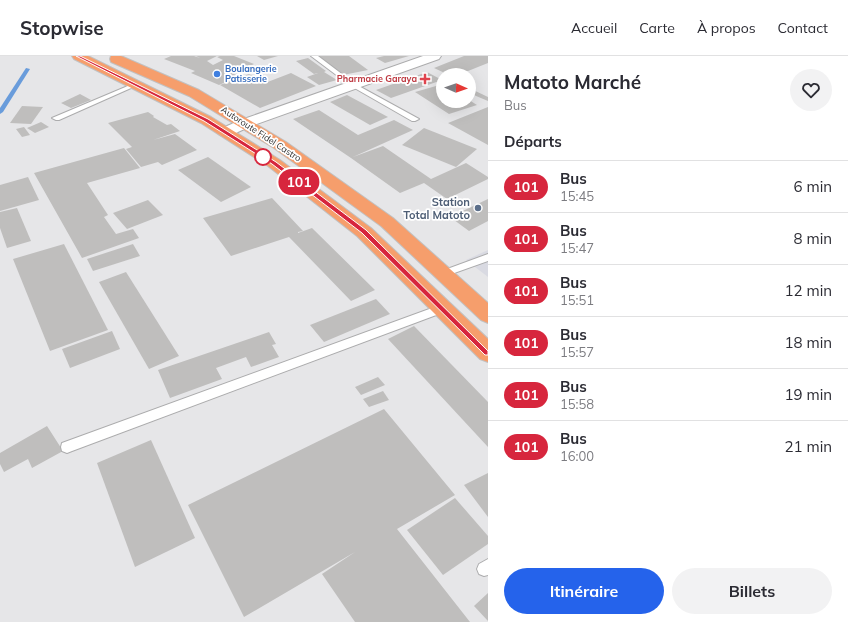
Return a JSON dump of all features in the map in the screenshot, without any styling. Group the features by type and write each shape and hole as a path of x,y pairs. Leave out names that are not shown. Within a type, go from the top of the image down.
{"highway":[{"name":"Autoroute Fidel Castro","path":"78,56 137,84 206,120 274,163 364,232 488,353"},
{"name":"Autoroute Fidel Castro","path":"109,56 194,93 246,123 280,145 386,222 488,315"}],"street":[{"path":"225,132 246,123 435,56"}],"lane":[{"path":"314,56 354,85 415,119"},
{"path":"56,118 137,84"},
{"path":"443,274 488,257"},
{"path":"67,447 443,308"}],"shaded area":[{"path":"488,250 488,277 466,260"}],"building":[{"path":"171,56 194,56 200,58 196,56 217,56 207,61 213,65 223,60 217,57 234,56 254,64 234,74 239,76 219,85 191,73 195,71 164,59"},
{"path":"257,56 278,56 264,60"},
{"path":"318,56 349,56 368,70 343,75"},
{"path":"384,56 409,56 385,63 376,58"},
{"path":"464,56 488,56 488,63 476,68 434,68"},
{"path":"308,58 326,71 324,72 337,80 319,85 307,77 318,73 314,74 296,61"},
{"path":"427,72 436,77 436,82 391,98 376,90"},
{"path":"291,73 316,86 260,108 220,85 249,74 265,83"},
{"path":"436,86 436,106 415,92"},
{"path":"476,91 488,97 488,101 476,96"},
{"path":"80,94 91,100 71,108 61,103"},
{"path":"347,95 388,117 370,125 330,102"},
{"path":"22,106 43,107 31,124 10,123"},
{"path":"488,107 488,145 448,123"},
{"path":"440,108 468,108 449,114"},
{"path":"319,110 358,135 394,120 413,130 353,157 383,146 431,179 466,163 488,177 488,179 447,199 424,183 400,193 293,119"},
{"path":"148,112 154,116 153,117 167,125 171,124 180,131 153,140 175,134 197,150 162,165 158,162 141,167 126,149 132,147 108,123"},
{"path":"41,122 49,127 35,133 27,128"},
{"path":"24,127 30,135 22,137 16,129"},
{"path":"424,128 477,149 456,167 402,145"},
{"path":"124,148 140,168 87,183 108,215 104,217 116,234 133,229 139,238 82,258 34,173"},
{"path":"208,157 251,187 221,202 178,170"},
{"path":"28,177 39,200 0,211 0,185"},
{"path":"272,198 303,231 298,233 312,228 375,290 351,301 289,237 231,256 203,218"},
{"name":"Station Total Matoto","path":"488,199 488,221 469,231 450,217"},
{"path":"148,200 163,215 127,229 113,213"},
{"path":"17,208 31,241 7,248 0,228 0,212"},
{"path":"64,244 108,330 50,351 13,259"},
{"path":"133,244 140,256 93,271 87,259"},
{"path":"126,272 179,356 149,369 99,282"},
{"path":"376,299 390,314 324,342 310,325"},
{"path":"414,326 488,402 488,447 388,339"},
{"path":"112,331 120,349 70,368 62,349"},
{"path":"269,332 276,344 272,345 279,357 251,367 246,357 216,368 222,379 170,398 158,370"},
{"path":"378,377 385,385 361,395 355,387"},
{"path":"383,391 389,400 369,407 363,399"},
{"path":"384,409 455,495 397,529 470,622 355,622 322,574 355,552 244,617 188,505"},
{"path":"47,426 63,451 32,468 28,459 4,472 0,464 0,453"},
{"path":"151,440 195,538 135,567 97,463"},
{"path":"488,473 488,517 464,485"},
{"path":"455,498 488,536 488,544 443,575 407,530"},
{"path":"488,593 488,621 474,606"}],"waterway":[{"path":"0,112 28,69"}],"bus line":[{"name":"101","path":"78,56 137,84 206,120 274,163 364,232 488,353"}],"place":[{"name":"Boulangerie Patisserie","path":"217,74"},
{"name":"Pharmacie Garaya","path":"425,79"},
{"name":"Station Total Matoto","path":"478,208"}]}
